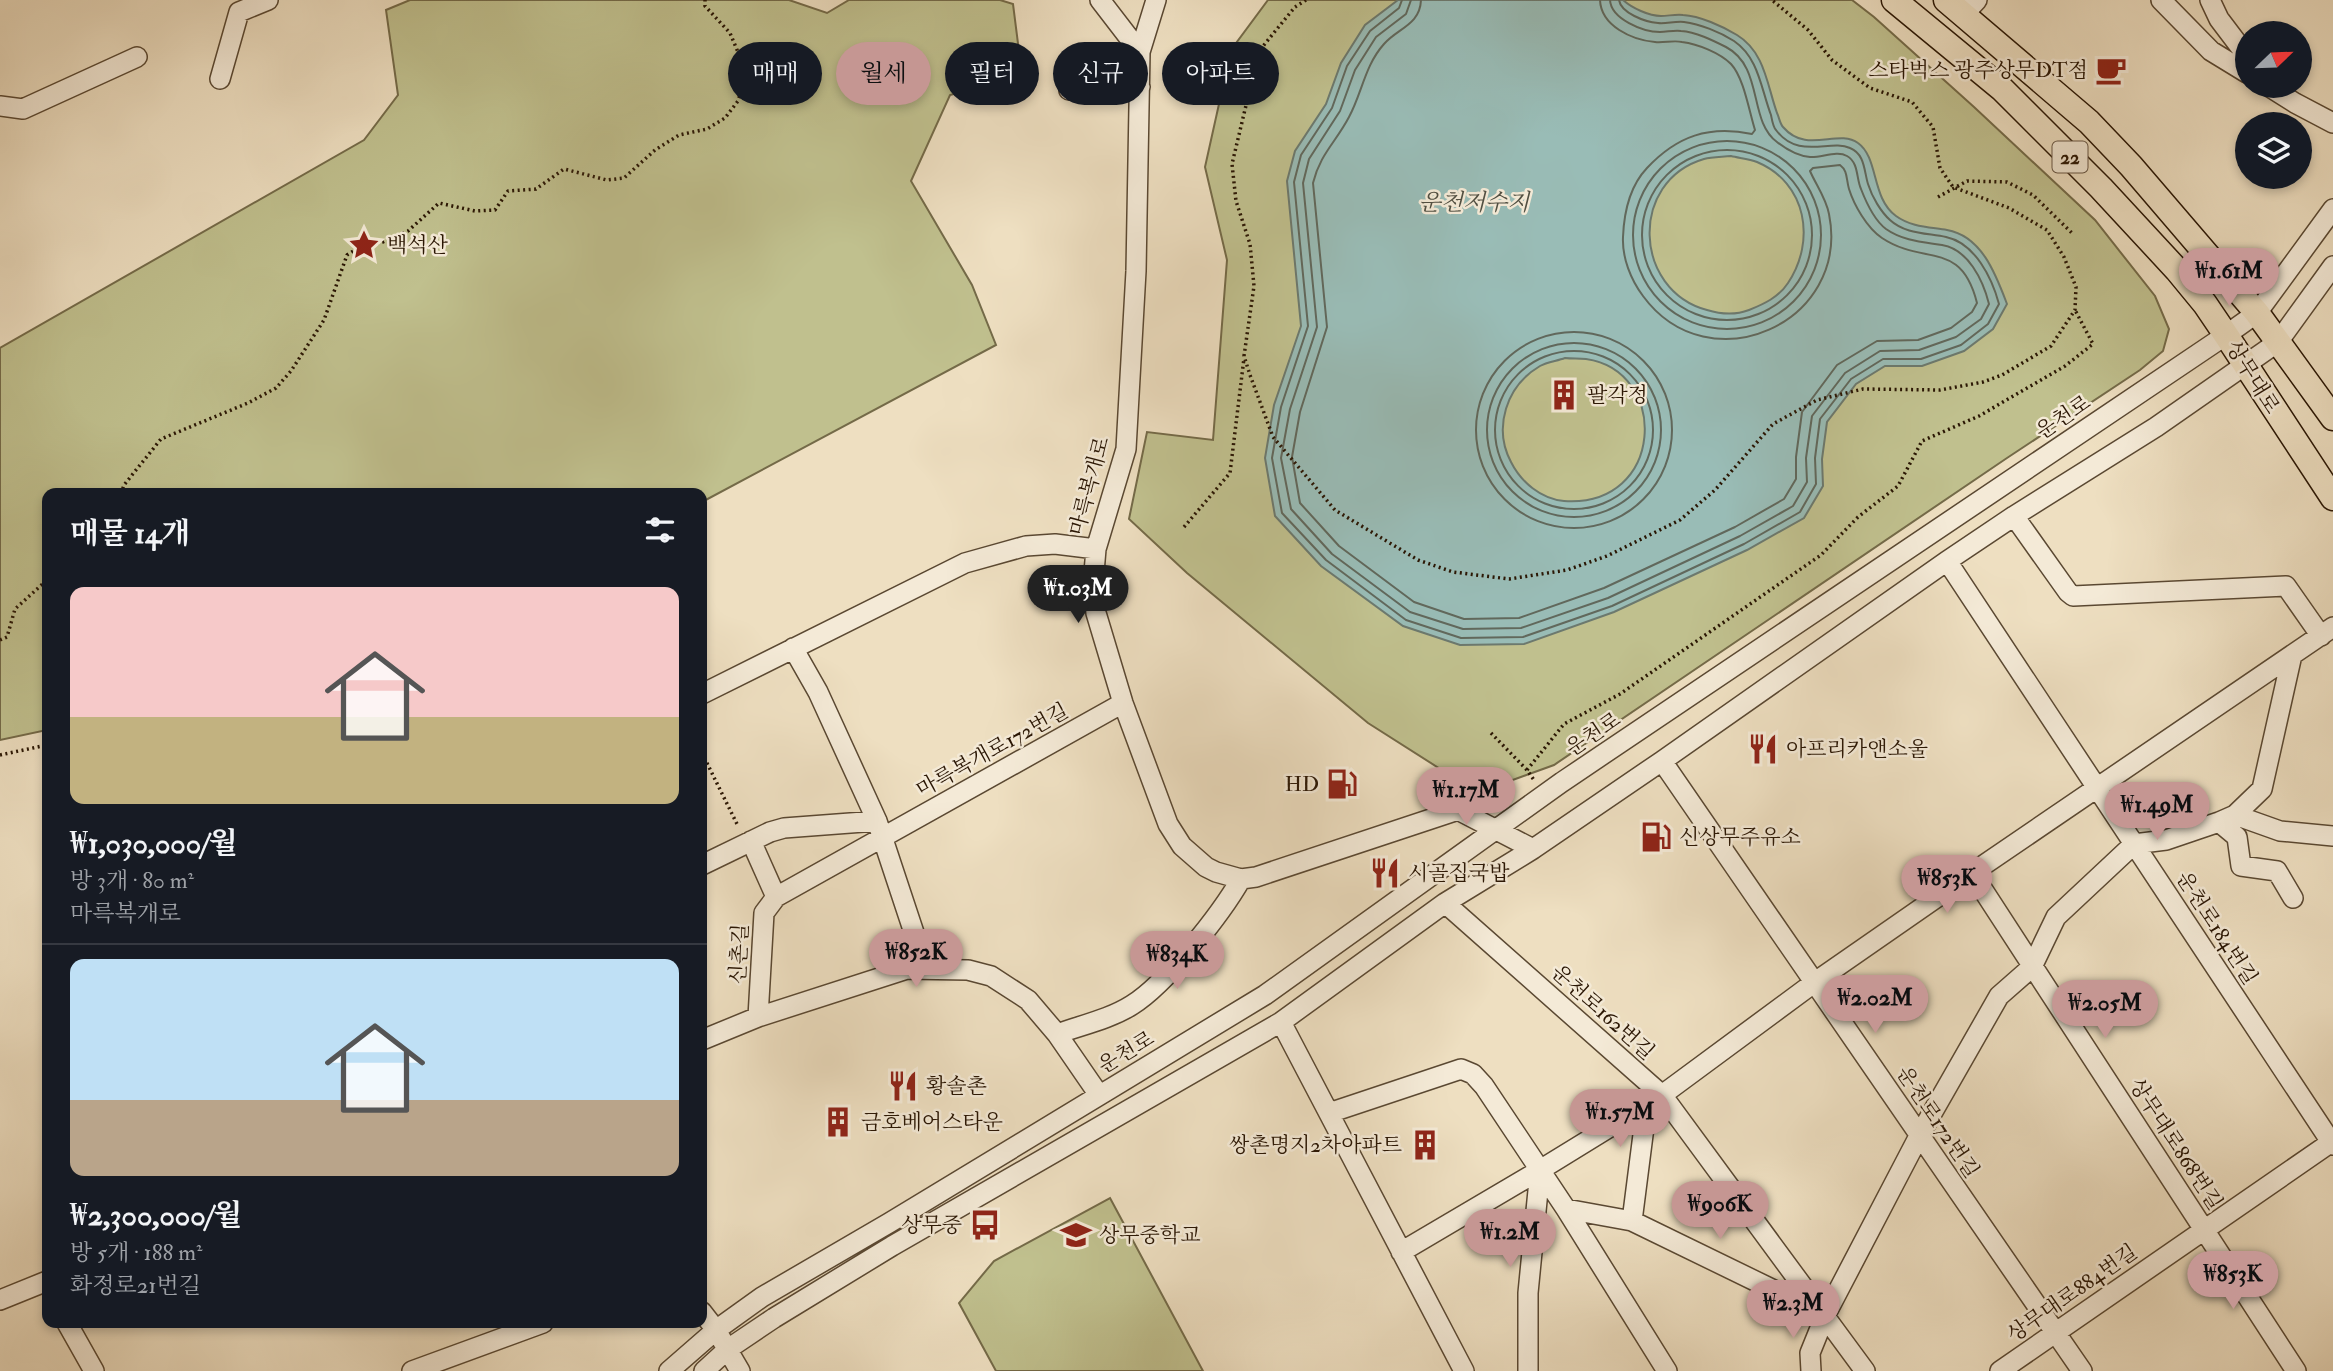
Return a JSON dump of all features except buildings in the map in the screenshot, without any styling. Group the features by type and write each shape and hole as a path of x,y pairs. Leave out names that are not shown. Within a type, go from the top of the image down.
{"main road":[{"name":"상무대로","path":"1894,0 2002,89 2177,270 2246,364 2278,418 2333,498"},
{"name":"상무대로","path":"1963,5 2089,122 2176,217 2257,313 2333,418"}],"street":[{"path":"220,79 239,12 268,0"},
{"path":"1100,0 1132,42"},
{"name":"마륵복개로","path":"1143,42 1156,0"},
{"path":"2161,0 2211,51 2235,66"},
{"path":"2210,0 2219,19 2235,40"},
{"path":"0,106 23,109 137,57"},
{"path":"2287,98 2333,123"},
{"name":"마륵복개로","path":"1140,105 1136,271 1126,449 1096,549 1093,584 1096,613 1123,703 1168,824 1182,846 1216,872 1241,879"},
{"name":"운천로","path":"669,1371 716,1330 762,1297 1265,995 1544,796 2226,335 2257,313 2333,209"},
{"path":"704,1371 728,1349 784,1312 903,1240 1281,1022 1446,903 1533,849 2014,516 2156,427 2278,342 2333,266"},
{"path":"1401,1252 1662,1095 1815,982 2327,631 2287,586 2073,596 2014,516"},
{"path":"707,691 965,563 1026,546 1055,544 1096,549"},
{"name":"운천로184번길","path":"1948,561 2332,1142"},
{"path":"793,648 818,692 880,829 926,969"},
{"path":"1811,1371 1810,1353 1825,1316 1919,1136 1999,996 2032,967 2056,917 2134,844 2166,840 2227,818 2262,789 2292,655"},
{"name":"마륵복개로172번길","path":"776,897 880,829 1123,703"},
{"name":"운천로172번길","path":"1662,761 2082,1371"},
{"path":"1057,1034 1122,1010 1152,989 1226,905 1241,879 1256,877 1458,810 1533,849"},
{"path":"2227,818 2280,831 2333,835"},
{"path":"2227,818 2237,837 2241,866 2277,872 2294,898"},
{"path":"707,863 784,828 880,829"},
{"path":"749,842 776,897"},
{"name":"상무대로868번길","path":"1972,873 2205,1229"},
{"name":"신촌길","path":"758,1017 764,913 776,897"},
{"name":"운천로162번길","path":"1446,903 1662,1095 1865,1371"},
{"path":"707,1038 758,1017 887,975 907,970 968,970 991,976 1028,1000 1057,1034 1099,1095"},
{"path":"1281,1022 1464,1371"},
{"path":"1329,1113 1461,1069 1473,1074 1485,1086 1566,1209 1667,1371"},
{"path":"1632,1221 1644,1127 1662,1095"},
{"name":"상무대로884번길","path":"2000,1371 2332,1142"},
{"path":"1528,1371 1528,1293 1540,1170"},
{"path":"1566,1209 1632,1221 1782,1294 1805,1289"},
{"path":"2205,1229 2296,1371"},
{"path":"0,1300 42,1284"},
{"path":"707,1318 740,1371"},
{"path":"70,1328 94,1371"},
{"path":"412,1371 529,1328"}],"path":[{"path":"123,488 161,439 248,403 276,388 291,371 324,320 347,256 361,246 383,242 408,231 439,203 475,211 495,210 508,191 536,189 564,169 607,180 624,178 655,150 679,135 707,130 725,118 738,101 745,79 730,33 705,6 705,0"},
{"path":"1184,527 1230,474 1254,286 1250,244 1236,201 1231,164 1259,51 1295,7 1306,0"},
{"path":"1527,770 1564,724 1620,694 1821,555 1858,517 1898,486 1922,441 1979,416 2065,366 2093,344 2075,310 2076,287 2064,257 2047,230 2009,208 1953,187 1940,168 1933,127 1912,102 1870,88 1832,60 1808,30 1772,0"},
{"path":"1938,197 1967,181 2007,182 2034,195 2073,234"},
{"path":"1244,356 1273,437 1335,510 1418,560 1453,572 1509,579 1567,570 1608,556 1680,520 1715,490 1773,424 1817,400 1863,389 1965,388 2002,375 2051,346 2075,310"},
{"path":"0,640 7,637 15,609 42,585"},
{"path":"1491,733 1527,770 1544,796"},
{"path":"0,755 42,746"},
{"path":"707,762 749,842"}],"green space":[{"path":"410,0 789,0 827,13 849,0 1000,0 1013,4 1018,42 945,42 945,105 911,181 972,285 996,345 707,499 707,488 42,488 42,731 0,740 0,348 364,140 398,95 386,10"},
{"path":"1268,0 1852,0 1974,107 2095,220 2155,296 2169,329 2163,351 2140,370 1554,765 1499,785 1445,772 1368,723 1187,573 1129,519 1147,432 1213,440 1227,260 1205,167 1219,105 1279,105 1279,42 1237,42"},
{"name":"상무중학교","path":"1110,1198 1203,1371 996,1371 959,1303 994,1261"}],"water":[{"name":"운천저수지","path":"1398,0 1623,0 1651,15 1690,16 1718,25 1737,35 1754,50 1764,70 1783,127 1802,139 1841,138 1858,143 1869,158 1882,199 1888,208 1908,222 1947,230 1970,240 1986,258 2007,304 1993,329 1964,351 1922,366 1885,366 1856,384 1827,422 1822,459 1823,486 1804,518 1747,550 1614,612 1524,644 1460,645 1403,626 1321,566 1275,516 1265,458 1274,405 1301,326 1287,181 1295,151 1326,104 1341,63 1365,25","holes":["1731,156 1757,162 1787,184 1796,198 1804,232 1797,267 1784,288 1760,305 1744,312 1728,313 1707,310 1683,299 1665,281 1654,259 1650,235 1652,211 1662,189 1680,171 1704,159","1565,358 1586,359 1613,369 1632,387 1643,411 1644,437 1637,462 1622,483 1597,497 1564,501 1547,497 1520,476 1506,449 1503,422 1511,396 1528,374 1546,363"]}],"place":[{"name":"스타벅스 광주상무DT점","path":"2111,70"},
{"name":"백석산","path":"364,245"},
{"name":"팔각정","path":"1564,395"},
{"name":"아프리카앤소울","path":"1763,749"},
{"name":"HD","path":"1342,784"},
{"name":"신상무주유소","path":"1656,837"},
{"name":"시골집국밥","path":"1385,873"},
{"name":"황솔촌","path":"903,1086"},
{"name":"금호베어스타운","path":"838,1122"},
{"name":"쌍촌명지2차아파트","path":"1425,1145"},
{"name":"상무중","path":"985,1225"},
{"name":"상무중학교","path":"1076,1235"}]}
